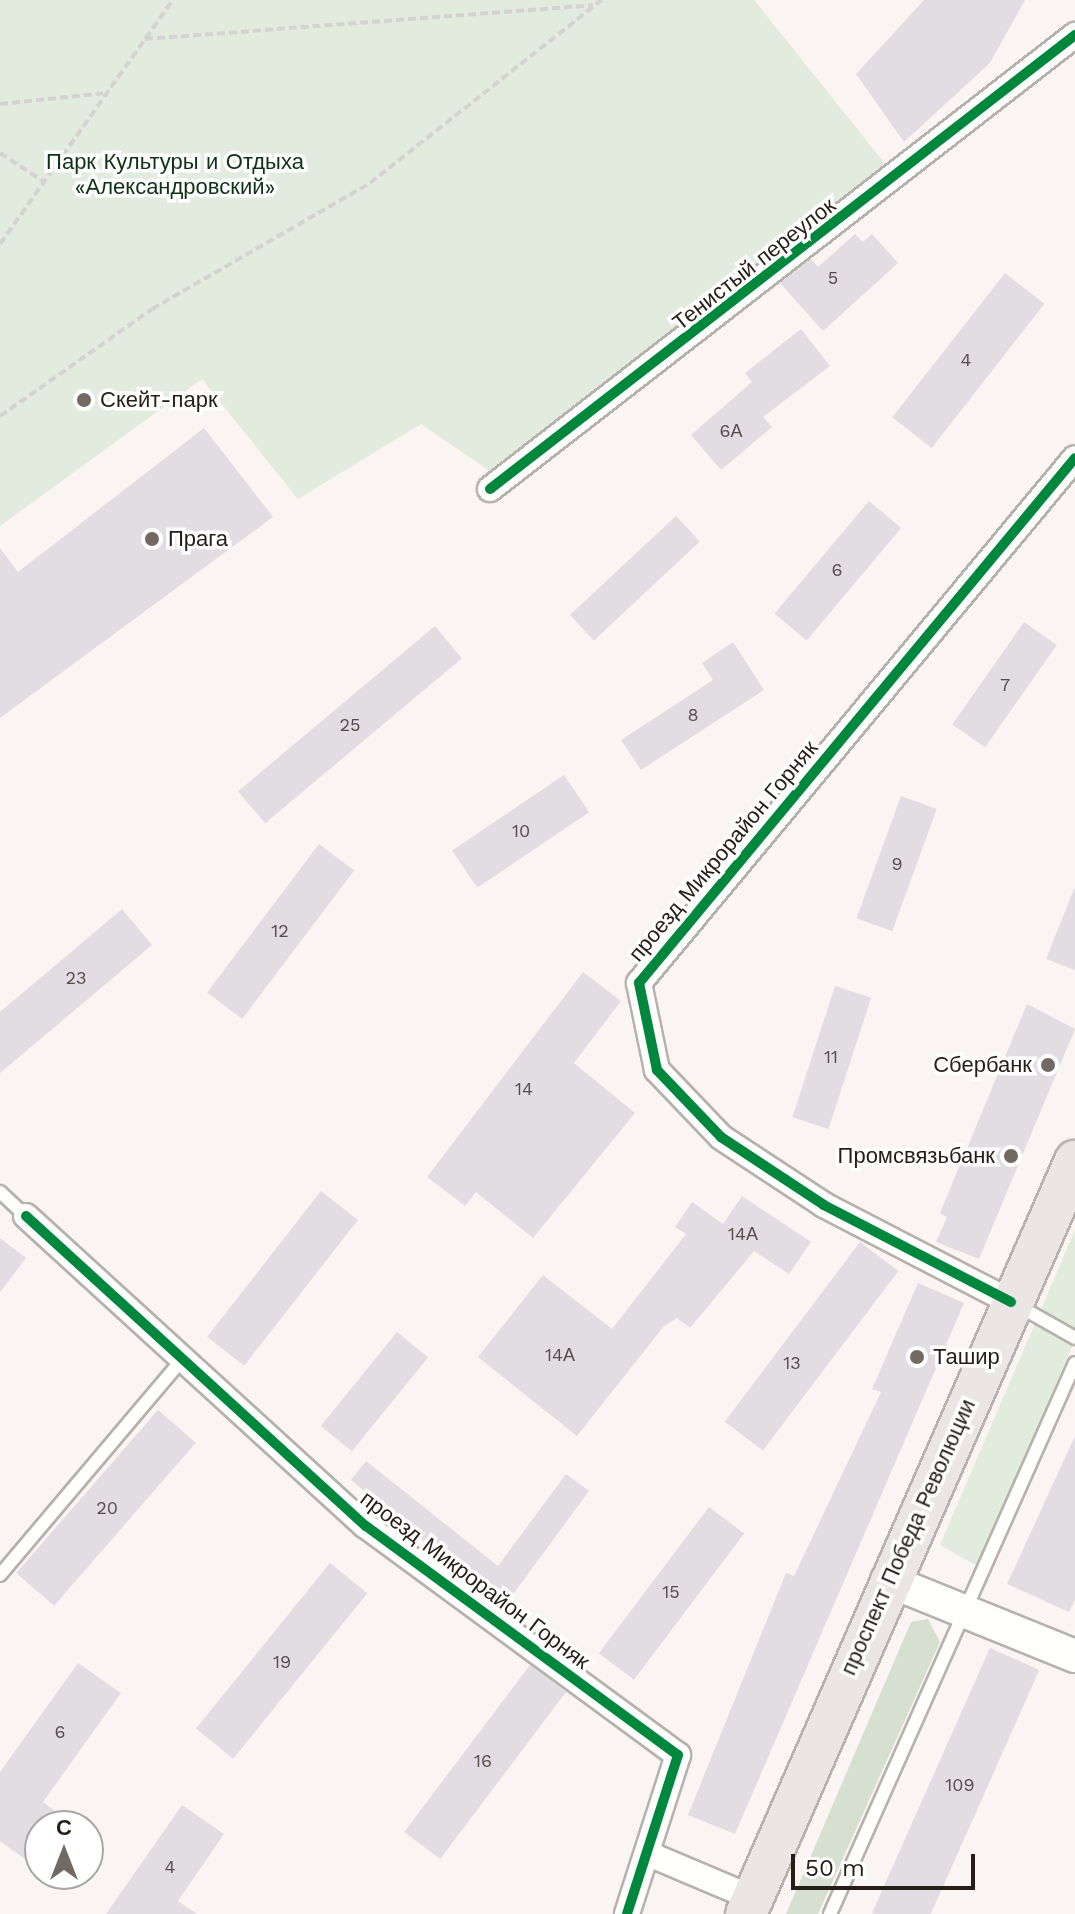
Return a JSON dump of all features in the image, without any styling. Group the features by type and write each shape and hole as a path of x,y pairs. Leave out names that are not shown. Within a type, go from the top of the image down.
{"main road":[{"name":"проспект Победа Революции","path":"749,1906 887,1580 1075,1161"}],"street":[{"name":"Тенистый переулок","path":"490,489 1075,35"},
{"name":"проезд Микрорайон Горняк","path":"1011,1302 837,1213 721,1137 657,1070 639,983 1075,458"},
{"name":"проезд Микрорайон Горняк","path":"26,1216 366,1526 678,1755 651,1855 627,1914"},
{"path":"887,1580 1075,1656"},
{"path":"651,1855 749,1906"}],"lane":[{"path":"0,1192 26,1216"},
{"path":"1011,1302 1075,1338"},
{"path":"0,1575 184,1357"},
{"path":"830,1914 1075,1363"}],"path":[{"path":"0,244 173,0"},
{"path":"0,416 152,309 370,183 602,0"},
{"path":"145,39 596,4"},
{"path":"0,104 106,93"},
{"path":"0,153 43,181"}],"green space":[{"name":"Парк Культуры и Отдыха «Александровский»","path":"0,0 754,0 886,165 491,472 421,424 298,499 202,379 0,526"},
{"path":"1075,1230 1075,1340 979,1567 940,1545"},
{"path":"928,1619 940,1642 818,1914 786,1914 911,1622"}],"building":[{"path":"924,0 1025,0 990,63 904,142 856,74"},
{"path":"855,234 863,242 872,234 898,263 823,331 780,283 811,259 818,267"},
{"path":"1005,273 1044,304 932,448 892,417"},
{"path":"801,329 830,366 763,417 772,427 721,470 691,435 752,382 745,373"},
{"name":"Прага","path":"204,428 273,517 0,718 0,548 18,572"},
{"path":"869,501 901,528 807,641 775,614"},
{"path":"676,516 700,542 594,640 570,615"},
{"path":"1024,622 1057,645 985,747 952,724"},
{"path":"435,626 462,658 265,823 238,791"},
{"path":"733,642 764,690 641,770 621,740 713,680 702,663"},
{"path":"564,775 589,812 477,888 452,850"},
{"path":"901,796 937,809 892,931 857,918"},
{"path":"319,844 354,870 242,1019 207,993"},
{"path":"1075,889 1075,970 1046,959"},
{"path":"122,909 152,945 0,1073 0,1012"},
{"path":"583,972 621,1001 574,1063 635,1113 533,1238 476,1192 465,1206 427,1177"},
{"path":"835,986 871,998 828,1129 792,1117"},
{"path":"1027,1004 1075,1029 979,1259 936,1242 947,1217 940,1213"},
{"path":"321,1191 358,1220 244,1366 207,1337"},
{"path":"742,1196 811,1242 789,1274 754,1251 690,1328 677,1318 664,1326 577,1436 478,1357 543,1275 612,1329 686,1234 675,1227 692,1202 723,1224"},
{"path":"0,1238 26,1258 0,1292"},
{"path":"860,1242 898,1271 763,1451 725,1422"},
{"path":"918,1283 964,1303 735,1834 688,1815 786,1573 794,1576 881,1392 872,1389"},
{"path":"397,1332 428,1357 352,1451 321,1426"},
{"path":"158,1410 196,1443 54,1606 16,1573"},
{"path":"1075,1436 1075,1600 1069,1612 1007,1584"},
{"path":"366,1461 498,1566 566,1474 589,1491 503,1608 351,1480"},
{"path":"709,1507 744,1533 634,1680 599,1653"},
{"path":"330,1563 367,1593 233,1759 196,1729"},
{"path":"990,1648 1039,1670 931,1914 872,1913"},
{"path":"78,1663 121,1693 43,1802 54,1810 24,1810 24,1858 0,1841 0,1772"},
{"path":"530,1665 566,1692 440,1859 404,1832"},
{"path":"182,1805 224,1834 178,1901 197,1914 106,1914"}],"cycle path":[{"path":"490,489 1075,35"},
{"path":"1011,1302 824,1205 721,1137 657,1070 639,983 1075,458"},
{"path":"26,1216 366,1526 678,1755 627,1914"}],"place":[{"name":"Скейт-парк","path":"84,400"},
{"name":"Прага","path":"152,539"},
{"name":"Сбербанк","path":"1048,1065"},
{"name":"Промсвязьбанк","path":"1011,1156"},
{"name":"Ташир","path":"917,1357"}]}
